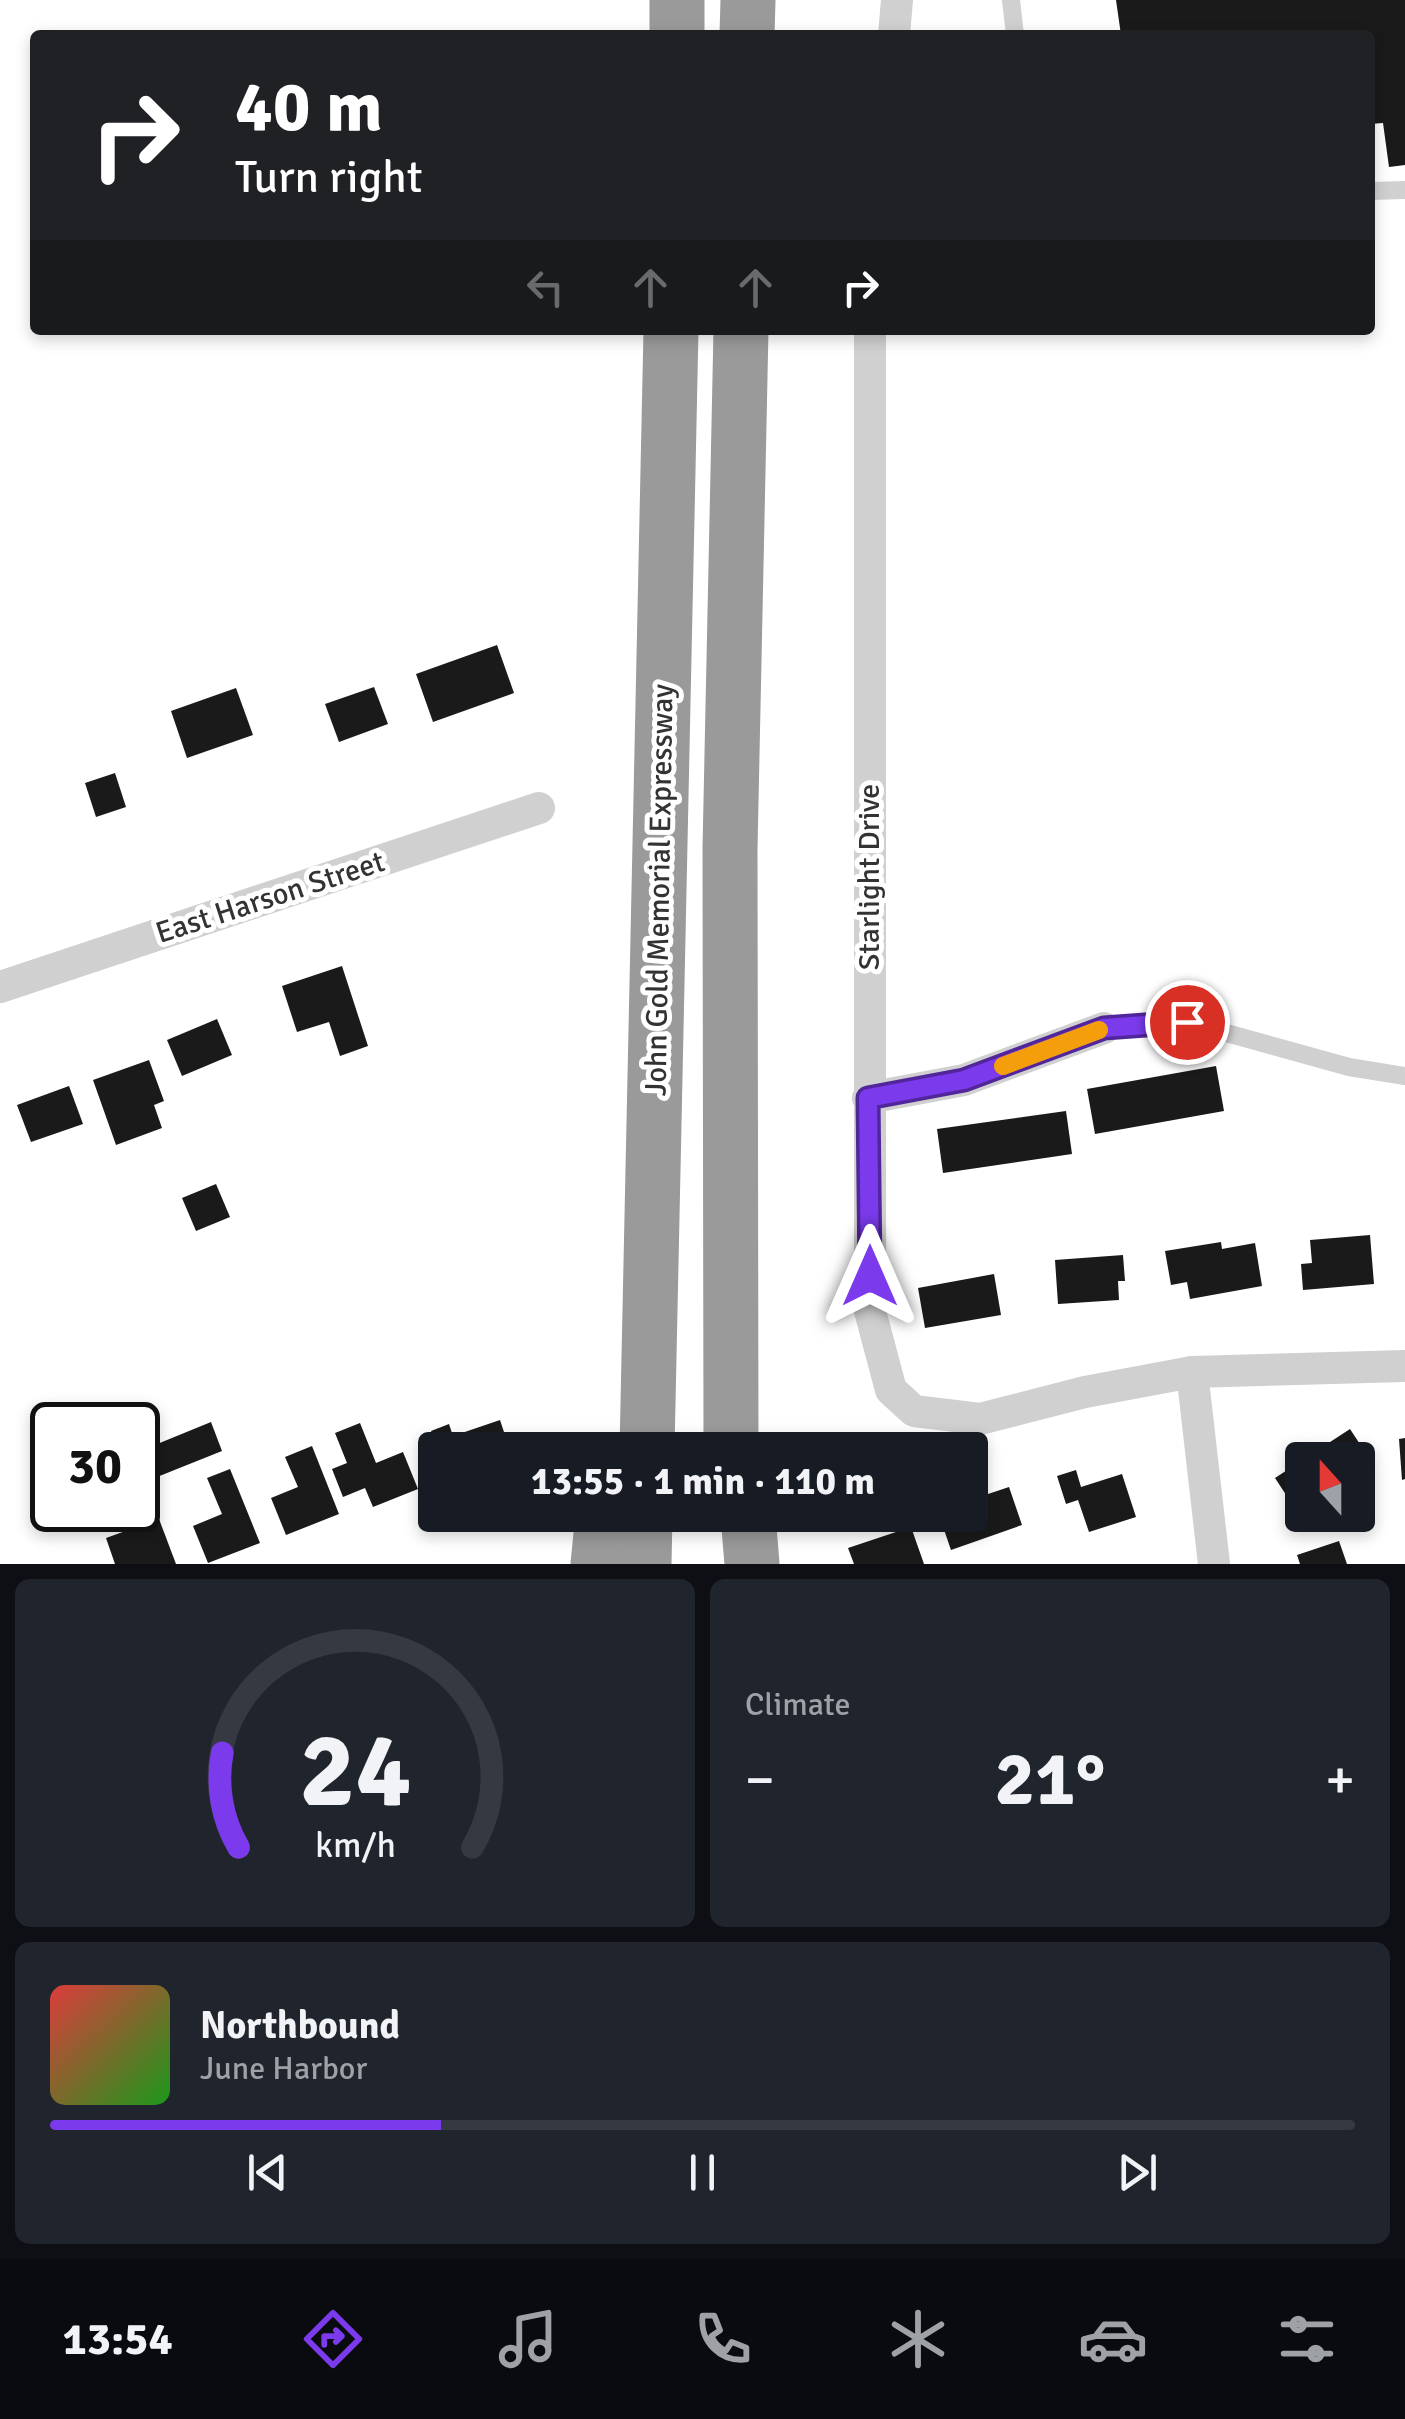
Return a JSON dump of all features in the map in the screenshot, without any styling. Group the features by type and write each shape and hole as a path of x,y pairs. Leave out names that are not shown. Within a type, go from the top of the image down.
{"highway":[{"path":"677,30 678,0"},
{"path":"747,30 748,0"},
{"name":"John Gold Memorial Expressway","path":"646,1432 671,335"},
{"path":"731,1432 730,849 741,335"},
{"path":"730,849 735,1344 742,1432"},
{"path":"611,1432 658,969"},
{"path":"598,1564 601,1532"},
{"path":"644,1564 645,1532"},
{"path":"732,1532 732,1564"},
{"path":"749,1532 752,1564"}],"street":[{"path":"894,30 897,0"},
{"name":"Starlight Drive","path":"870,335 870,1311 891,1390 914,1411 980,1419 1085,1392 1192,1372"},
{"name":"East Harson Street","path":"0,986 539,808"},
{"path":"868,1098 964,1080 1104,1028"},
{"path":"1214,1564 1192,1372 1405,1366"}],"lane":[{"path":"1011,0 1014,30"},
{"path":"1375,191 1405,190"},
{"path":"1104,1028 1187,1022 1349,1067 1405,1076"}],"building":[{"path":"1116,0 1405,0 1405,165 1389,167 1383,123 1375,124 1375,30 1120,30"},
{"path":"497,645 514,693 433,722 416,674"},
{"path":"374,687 388,724 339,742 325,704"},
{"path":"236,688 253,735 187,758 171,711"},
{"path":"115,773 126,807 96,817 85,783"},
{"path":"342,966 368,1046 340,1056 329,1022 297,1032 282,986"},
{"path":"217,1019 232,1055 182,1076 167,1040"},
{"path":"149,1060 164,1101 154,1105 162,1128 116,1145 93,1080"},
{"path":"1216,1066 1224,1111 1095,1134 1087,1089"},
{"path":"69,1086 83,1124 31,1142 17,1105"},
{"path":"1066,1111 1072,1154 943,1173 937,1129"},
{"path":"216,1184 230,1217 196,1231 182,1198"},
{"path":"1370,1235 1374,1284 1303,1290 1301,1264 1312,1263 1310,1240"},
{"path":"1221,1242 1222,1249 1255,1243 1262,1286 1190,1299 1187,1282 1171,1285 1165,1251"},
{"path":"1123,1255 1125,1281 1118,1281 1119,1300 1058,1304 1055,1260"},
{"path":"994,1274 1001,1315 925,1328 918,1288"},
{"path":"500,1420 504,1432 465,1432"},
{"path":"211,1422 222,1451 160,1476 160,1443"},
{"path":"360,1423 376,1463 403,1452 418,1489 373,1507 365,1488 343,1497 332,1469 347,1463 335,1433"},
{"path":"449,1424 452,1432 431,1432 431,1431"},
{"path":"1350,1429 1359,1442 1330,1442"},
{"path":"1405,1438 1405,1479 1402,1480 1399,1439"},
{"path":"312,1446 339,1514 286,1535 271,1498 298,1487 285,1457"},
{"path":"230,1469 260,1543 208,1563 193,1526 222,1514 207,1478"},
{"path":"1076,1470 1081,1487 1122,1474 1136,1517 1089,1532 1078,1500 1066,1504 1057,1476"},
{"path":"1285,1471 1285,1493 1275,1478"},
{"path":"1009,1487 1022,1525 951,1550 945,1532 988,1532 988,1494"},
{"path":"160,1522 176,1564 115,1564 106,1538 123,1532 160,1532"},
{"path":"896,1532 913,1532 924,1564 854,1564 848,1548"},
{"path":"1339,1541 1347,1564 1300,1564 1297,1555"}],"slow traffic":[{"path":"1003,1066 1099,1030"}],"route":[{"path":"870,1276 868,1098 964,1080 1104,1028 1187,1022"}]}
